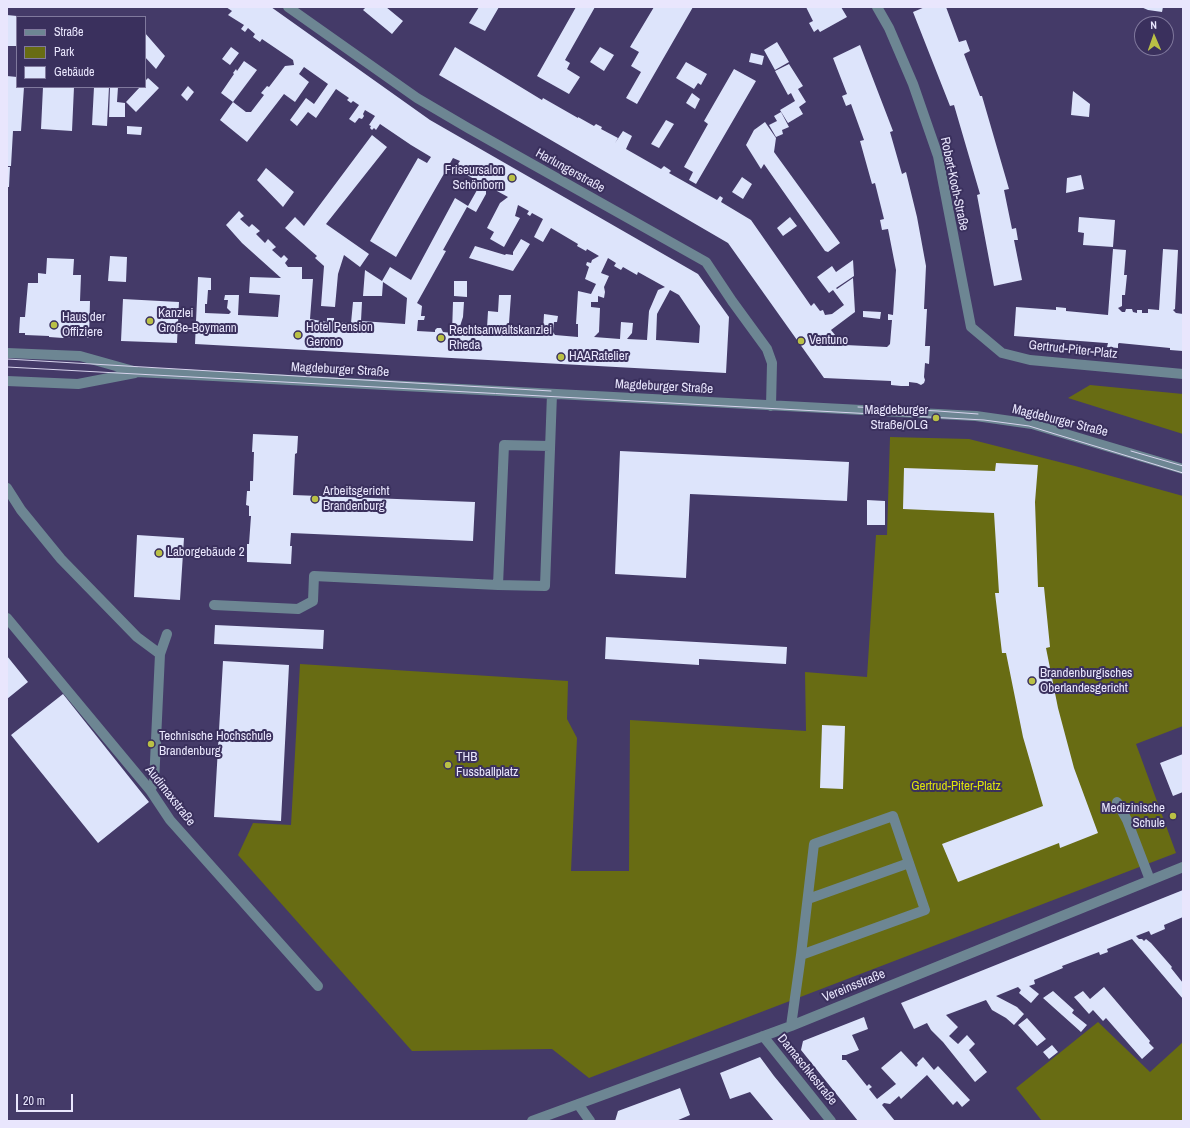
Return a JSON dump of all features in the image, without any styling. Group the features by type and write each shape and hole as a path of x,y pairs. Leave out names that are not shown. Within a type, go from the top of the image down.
{"street":[{"name":"Harlungerstraße","path":"288,7 417,98 706,262 767,349 772,363 770,406"},
{"name":"Robert-Koch-Straße","path":"877,7 889,28 913,84 938,156 971,327"},
{"name":"Gertrud-Piter-Platz","path":"971,327 1002,353 1030,360 1183,374"},
{"name":"Magdeburger Straße","path":"7,352 80,356 137,372 976,416 1032,424 1183,469"},
{"name":"Magdeburger Straße","path":"7,381 78,384 137,372"},
{"path":"214,605 298,609 313,601 314,576 545,586 552,394"},
{"path":"498,585 504,445 550,446"},
{"path":"7,488 21,510 62,559 137,637 160,654"},
{"name":"Audimaxstraße","path":"7,618 150,790 170,820 318,986"},
{"path":"150,790 154,783 160,654 167,634"},
{"path":"1117,802 1126,820 1150,880"},
{"path":"791,1026 814,844 894,816 925,910 801,955"},
{"path":"808,899 909,863"},
{"name":"Vereinsstraße","path":"532,1121 791,1026 1183,867"},
{"name":"Damaschkestraße","path":"763,1036 831,1121"},
{"path":"578,1104 590,1121"}],"green space":[{"path":"1090,385 1183,394 1183,434 1068,398"},
{"path":"890,437 969,439 1183,496 1183,726 1136,744 1176,853 589,1078 552,1049 412,1051 238,855 253,823 291,825 300,664 568,681 567,719 577,738 571,871 629,871 630,720 806,731 805,672 867,677 876,535 887,535"},
{"path":"1098,1022 1150,1072 1183,1042 1183,1121 1042,1121 1016,1088"}],"building":[{"path":"226,7 271,7 430,120 698,274 729,317 726,373 195,344 198,277 211,278 211,290 208,290 205,313 229,314 231,312 227,308 228,300 224,300 225,295 239,295 238,315 278,317 280,295 249,293 250,277 281,278 242,243 226,225 239,211 244,216 240,219 249,227 252,224 260,231 256,234 265,243 268,239 276,247 272,250 281,258 284,255 288,259 285,263 288,267 302,267 302,279 313,279 310,319 327,322 327,318 334,318 334,322 351,323 353,302 362,302 361,321 405,324 407,298 383,282 382,296 363,296 365,270 382,281 390,267 411,280 455,198 468,206 481,183 455,168 460,161 453,158 396,257 370,241 418,158 427,163 431,157 380,124 376,130 374,128 372,130 370,128 371,126 369,125 375,116 365,110 362,119 359,118 355,123 349,119 359,105 353,101 351,103 347,100 349,98 336,89 316,118 308,112 297,126 290,120 306,98 314,104 328,84 304,67 299,74 309,82 295,102 284,94 247,142 220,120 233,102 246,112 251,112 264,95 261,93 267,86 269,87 285,66 294,65 293,60 262,39 260,42 253,37 255,34 248,28 245,32 241,29 244,25 228,15 232,11","holes":["486,185 508,197 500,203 487,228 494,232 490,239 504,247 520,218 515,216 518,205 529,211 527,214 530,216 532,213 543,219 534,237 543,242 551,228 578,244 577,246 586,251 587,249 599,256 592,260 591,263 587,262 586,265 589,267 585,279 596,284 591,294 578,291 576,324 578,324 578,337 555,335 553,332 554,322 557,322 558,316 544,314 543,332 505,330 505,326 509,323 511,295 499,295 498,312 488,311 487,328 460,326 463,317 464,302 453,302 452,333 443,332 441,328 437,328 435,332 417,331 418,320 424,320 425,316 421,316 422,306 417,303 446,251 443,250 467,207 476,212 486,194","608,258 616,263 614,266 621,270 623,267 637,275 638,272 665,287 658,290 649,311 647,340 627,339 632,333 633,323 621,322 620,339 594,337 599,332 600,308 591,307 591,302 598,302 598,296 604,298 604,287 609,276 601,273","670,290 679,295 700,326 699,343 656,340 657,314"]},
{"path":"366,7 386,7 403,21 392,34 363,10"},
{"path":"479,7 499,7 485,31 469,23"},
{"path":"576,7 595,7 565,60 570,63 567,69 580,77 569,94 537,76"},
{"path":"654,7 693,7 637,104 626,98 641,72 631,66 639,52 630,47"},
{"path":"806,7 841,7 847,17 820,32 818,29 814,32 809,23 813,21"},
{"path":"925,7 946,7 959,42 966,40 970,51 964,54 980,96 982,96 1009,189 1004,190 1012,229 1016,228 1018,240 1014,240 1022,280 994,286 977,195 980,194 954,105 950,106 913,12"},
{"path":"1141,7 1163,7 1162,12 1148,10"},
{"path":"7,15 17,16 16,46 7,46"},
{"path":"146,34 165,56 156,69 146,58"},
{"path":"777,42 789,62 775,70 764,50"},
{"path":"860,45 893,131 890,132 902,174 906,172 917,217 926,266 924,309 927,309 925,346 930,346 929,364 925,363 925,380 921,385 909,382 909,386 901,386 891,385 891,381 824,378 728,243 439,75 455,47 542,100 543,98 594,126 596,124 602,127 601,129 618,138 615,143 623,131 632,136 626,149 661,169 664,166 671,171 669,173 717,200 720,196 723,198 721,202 751,220 811,306 814,303 820,311 823,310 825,315 832,314 844,305 833,290 829,293 817,277 832,266 836,272 853,260 854,276 836,288 837,289 853,278 855,312 831,330 845,345 887,347 890,344 892,320 888,320 888,314 893,315 896,270 888,229 882,230 880,220 884,219 875,183 872,184 860,141 864,140 851,104 846,106 842,96 847,94 833,58"},
{"path":"231,47 239,53 230,65 222,59"},
{"path":"600,47 614,55 604,71 590,62"},
{"path":"751,53 764,56 762,65 749,62"},
{"path":"244,61 257,70 233,102 221,93 234,74 233,73 236,69 237,71"},
{"path":"686,62 707,74 701,85 698,83 694,89 676,78"},
{"path":"789,64 803,86 798,89 806,102 799,107 803,114 788,123 780,110 795,101 791,93 788,95 775,71"},
{"path":"734,69 756,81 696,184 689,180 693,172 684,167 708,124 704,121"},
{"path":"7,76 16,77 16,88 24,88 21,131 13,131 11,166 7,166"},
{"path":"148,78 159,88 136,112 126,102 139,88 146,88 146,80"},
{"path":"188,86 194,92 187,101 181,95"},
{"path":"43,88 74,88 72,131 41,129"},
{"path":"94,88 109,88 107,126 92,125"},
{"path":"110,88 118,88 117,102 125,103 125,117 109,117"},
{"path":"1073,91 1090,104 1089,117 1071,115"},
{"path":"692,93 700,99 695,109 686,103"},
{"path":"781,112 789,127 782,130 783,134 776,137 769,125 777,121 774,116"},
{"path":"666,120 674,124 659,148 651,144"},
{"path":"765,122 776,138 774,152 840,243 828,252 825,251 764,164 761,169 746,145 754,130"},
{"path":"127,126 142,127 141,135 127,134"},
{"path":"372,135 387,147 326,224 369,254 360,267 344,255 338,274 335,307 321,306 324,266 315,258 317,256 285,228 295,217 304,226"},
{"path":"7,167 10,167 9,187 7,187"},
{"path":"266,168 294,192 283,207 257,180"},
{"path":"1081,175 1084,189 1066,193 1067,178"},
{"path":"742,177 752,184 743,199 732,192"},
{"path":"790,217 797,226 783,236 777,228"},
{"path":"1079,217 1115,220 1113,247 1083,245 1084,233 1078,232"},
{"path":"521,239 530,244 513,271 469,258 475,246 505,255 513,255 513,252"},
{"path":"1113,249 1126,250 1124,275 1127,275 1125,295 1122,295 1122,306 1118,308 1122,312 1125,312 1126,309 1132,309 1133,312 1137,313 1137,310 1142,310 1142,313 1148,313 1148,309 1159,310 1163,249 1178,250 1175,309 1173,310 1176,313 1183,314 1183,351 1170,350 1170,348 1119,343 1118,348 1107,347 1108,343 1014,336 1016,307 1056,310 1056,307 1066,308 1066,311 1108,315"},
{"path":"110,256 127,257 126,282 108,281"},
{"path":"47,258 74,259 73,275 81,275 80,301 90,301 89,338 49,337 19,333 20,317 25,317 28,283 38,283 38,273 46,274"},
{"path":"454,281 467,281 467,297 454,296"},
{"name":"Kanzlei Große-Boymann","path":"123,299 179,302 177,343 121,341"},
{"path":"863,311 881,312 880,319 863,317"},
{"name":"Arbeitsgericht Brandenburg","path":"253,434 298,436 297,453 295,454 293,495 475,502 473,541 291,533 291,564 247,562 247,544 249,544 251,516 249,516 249,506 246,505 247,491 250,491 250,481 253,481"},
{"path":"620,451 849,462 847,501 690,494 686,578 615,574"},
{"name":"Brandenburgisches Oberlandesgericht","path":"996,463 1038,465 1035,502 1038,587 1044,587 1050,647 1046,648 1058,708 1074,768 1098,833 1060,848 1059,843 958,882 942,844 1043,806 1023,737 1006,653 1002,653 995,593 999,593 994,513 903,509 904,468 995,471"},
{"path":"867,500 885,501 885,525 867,525"},
{"name":"Laborgebäude 2","path":"137,535 184,538 180,600 134,597"},
{"path":"215,625 324,630 323,649 214,644"},
{"path":"606,637 787,647 786,664 699,659 699,665 605,659"},
{"path":"7,656 28,682 7,699"},
{"path":"223,661 289,665 281,821 214,817"},
{"path":"63,694 149,802 98,843 11,735"},
{"path":"822,725 845,726 843,789 820,788"},
{"path":"1183,754 1183,792 1173,796 1160,763"},
{"path":"1183,890 1183,917 1164,925 1165,929 1151,935 1149,931 1136,936 1144,941 1146,939 1151,943 1172,967 1171,968 1183,983 1183,999 1132,939 1107,949 1108,952 1100,955 1099,952 1062,966 1063,968 1034,980 1035,984 1029,986 1039,994 1031,1003 1019,993 1021,990 1018,987 996,996 1017,1007 1024,1014 1014,1025 1006,1018 992,1010 986,1000 946,1015 958,1027 949,1036 958,1044 967,1035 975,1044 969,1050 987,1072 975,1082 943,1042 931,1030 927,1023 914,1029 901,1003"},
{"path":"1104,987 1150,1041 1149,1043 1154,1048 1142,1059 1106,1018 1103,1021 1093,1010 1089,1014 1074,997 1083,991 1090,999"},
{"path":"1053,991 1074,1010 1072,1013 1087,1025 1081,1032 1043,998"},
{"path":"864,1017 868,1029 852,1035 859,1050 842,1055 842,1060 846,1060 867,1086 869,1084 872,1087 869,1089 877,1099 896,1084 881,1068 901,1051 916,1067 918,1065 917,1063 923,1057 934,1070 938,1066 970,1100 962,1107 957,1101 953,1105 927,1075 901,1099 899,1096 890,1104 884,1103 882,1105 895,1121 858,1121 801,1050 803,1041"},
{"path":"1027,1018 1046,1039 1037,1046 1018,1025"},
{"path":"1052,1045 1058,1052 1049,1059 1043,1052"},
{"path":"760,1057 811,1121 774,1121 750,1092 730,1099 720,1073"},
{"path":"680,1088 690,1115 676,1121 615,1121 618,1111"}],"tram line":[{"path":"7,359 551,391"},
{"path":"7,367 984,420 1029,426 1183,473"},
{"path":"858,407 978,414"},
{"path":"1131,451 1183,466"}],"place":[{"name":"Friseursalon Schönborn","path":"512,178"},
{"name":"Kanzlei Große-Boymann","path":"150,321"},
{"name":"Haus der Offiziere","path":"54,325"},
{"name":"Hotel Pension Gerono","path":"298,335"},
{"name":"Rechtsanwaltskanzlei Rheda","path":"441,338"},
{"name":"Ventuno","path":"801,341"},
{"name":"HAARatelier","path":"561,357"},
{"name":"Magdeburger Straße/OLG","path":"936,418"},
{"name":"Arbeitsgericht Brandenburg","path":"315,499"},
{"name":"Laborgebäude 2","path":"159,553"},
{"name":"Brandenburgisches Oberlandesgericht","path":"1032,681"},
{"name":"Technische Hochschule Brandenburg","path":"151,744"},
{"name":"THB Fussballplatz","path":"448,765"},
{"name":"Medizinische Schule","path":"1173,816"}]}
